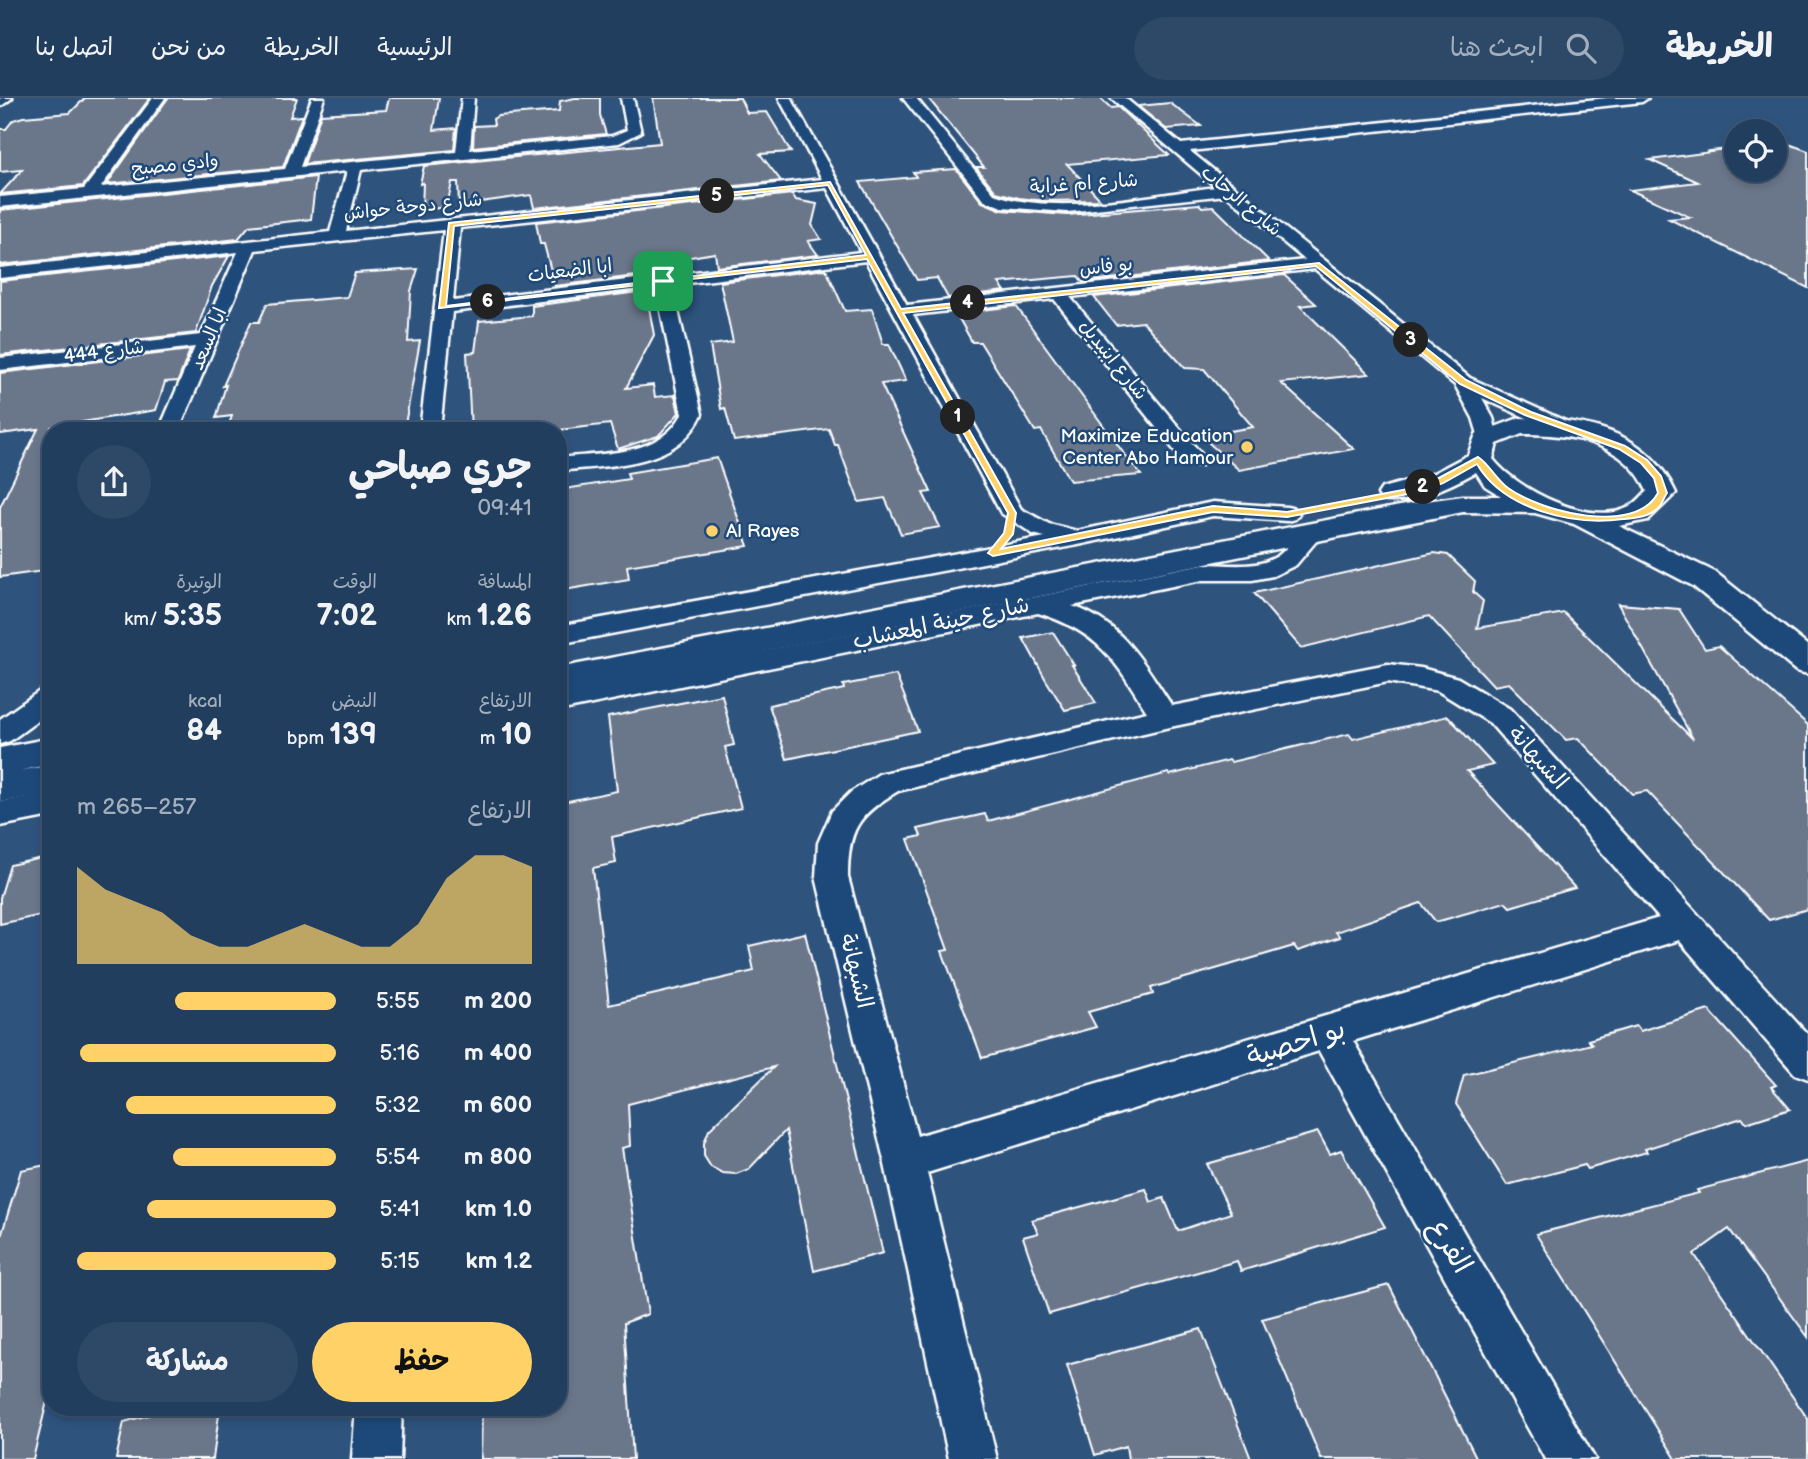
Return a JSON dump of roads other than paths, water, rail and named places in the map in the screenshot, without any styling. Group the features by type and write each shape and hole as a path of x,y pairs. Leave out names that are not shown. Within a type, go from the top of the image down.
{"street":[{"path":"0,103 6,98"},
{"path":"89,193 159,98"},
{"path":"291,172 318,98"},
{"path":"462,157 468,98"},
{"name":"وادي مصبح","path":"0,202 462,157 625,138 634,132 627,98"},
{"path":"785,98 899,311 1012,513 1041,529 1078,538"},
{"name":"شارع ام غرابة","path":"909,98 989,197 998,203 1048,209 1227,190"},
{"name":"شارع الرحاب","path":"1117,98 1463,382 1565,428"},
{"path":"1178,148 1642,98"},
{"path":"337,236 355,167"},
{"name":"شارع دوحة حواش","path":"0,274 830,183"},
{"path":"431,422 452,225"},
{"name":"ابا السعد","path":"172,422 248,247"},
{"name":"ابا الضعيات","path":"442,308 869,256"},
{"name":"بو فاس","path":"899,311 1317,264"},
{"path":"567,463 663,447 680,438 689,427 692,414 663,281"},
{"name":"شارع ابنيديل","path":"1058,293 1194,460"},
{"name":"شارع 444","path":"0,364 208,340"},
{"name":"شارع الرحاب","path":"1463,382 1483,418 1483,448"},
{"name":"شارع حينة المعشاب","path":"567,652 1410,491 1440,481 1483,448 1520,426 1565,428 1604,440 1644,462 1658,478 1662,493 1655,506"},
{"path":"1483,448 1497,483 1534,505 1577,517 1704,579 1808,663"},
{"name":"شارع حينة المعشاب","path":"567,678 1463,504 1534,505"},
{"path":"1577,517 1624,518 1643,514 1655,506 1667,529 1704,579"},
{"name":"شارع حينة المعشاب","path":"567,633 1078,538 1213,509 1287,514"},
{"path":"993,553 1009,534 1012,513"},
{"name":"شارع حينة المعشاب","path":"567,699 1203,572 1274,569 1292,559 1311,533"},
{"path":"1113,638 1113,610 1128,587"},
{"path":"1034,604 1077,616 1113,638 1166,718"},
{"name":"الشبهانة","path":"973,1459 904,1160 832,877 832,846 841,821 860,798 890,782 1166,718 1388,673 1417,675 1448,683 1474,695 1500,716 1808,1062"},
{"path":"0,736 42,704"},
{"path":"0,736 42,730"},
{"path":"0,761 42,753"},
{"path":"0,788 42,781"},
{"path":"0,814 42,806"},
{"name":"بو احصية","path":"904,1160 1329,1034 1686,923"},
{"name":"الفرع","path":"1329,1034 1571,1459"},
{"path":"376,1459 379,1416"}],"place":[{"name":"Maximize Education Center Abo Hamour","path":"1247,447"},
{"name":"Al Rayes","path":"712,531"}]}
